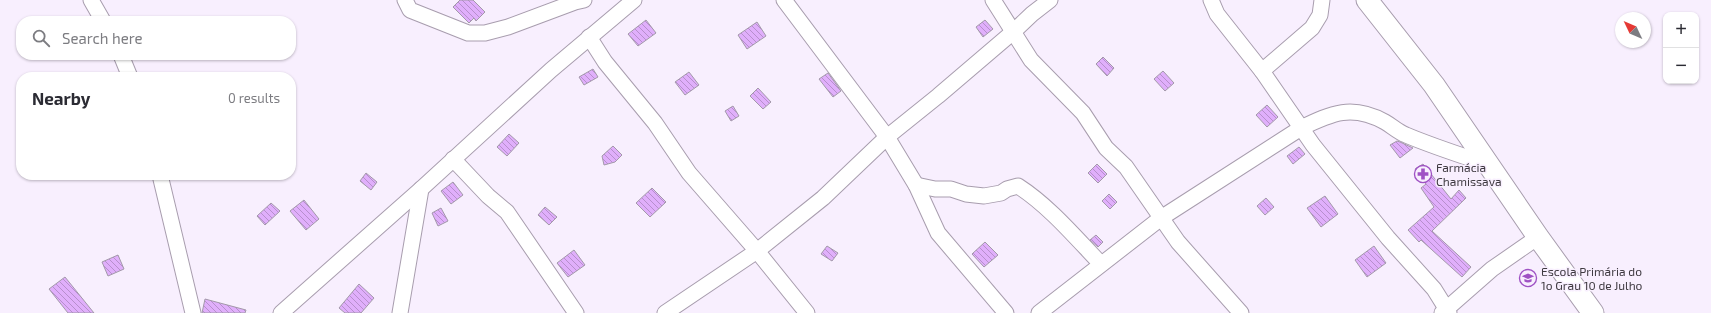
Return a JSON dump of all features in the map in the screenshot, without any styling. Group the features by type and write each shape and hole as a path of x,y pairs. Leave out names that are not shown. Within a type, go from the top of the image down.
{"street":[{"path":"91,0 100,16"},
{"path":"405,0 410,10 468,33 484,33 584,0"},
{"path":"281,313 589,37 634,0"},
{"path":"784,0 887,137 916,185 938,234 1006,313"},
{"path":"993,0 1032,60 1083,113 1106,148 1126,167 1160,218 1192,259 1242,313"},
{"path":"665,313 757,251 823,198 887,137 938,96 1050,0"},
{"path":"1211,0 1217,14 1262,71 1313,145 1388,238 1434,290 1446,312 1492,269 1538,237"},
{"path":"1262,71 1312,28 1320,15 1322,0"},
{"path":"1367,0 1434,85 1487,164 1592,313"},
{"path":"589,37 605,62 655,123 688,173 757,251 807,313"},
{"path":"123,60 128,72"},
{"path":"1039,313 1160,218 1301,128 1339,112 1365,113 1385,122 1402,134 1487,164"},
{"path":"453,159 488,196 507,212 576,313"},
{"path":"161,180 193,313"},
{"path":"916,185 935,189 951,189 966,194 984,196 1000,193 1018,186 1054,216 1101,264"},
{"path":"400,313 421,189"}],"building":[{"path":"460,0 473,0 485,12 476,21 474,18 469,23 453,7"},
{"path":"646,20 656,33 638,46 628,34"},
{"path":"985,20 993,29 983,37 976,27"},
{"path":"757,22 766,36 747,49 738,35"},
{"path":"1103,57 1114,68 1107,76 1096,64"},
{"path":"593,69 598,77 584,85 579,77"},
{"path":"1163,71 1174,83 1165,91 1154,79"},
{"path":"689,72 699,85 685,95 675,82"},
{"path":"828,73 841,91 833,97 819,79"},
{"path":"758,88 771,102 763,109 750,96"},
{"path":"1267,105 1278,117 1267,127 1256,115"},
{"path":"733,106 739,116 731,121 725,111"},
{"path":"509,134 519,143 507,156 497,147"},
{"path":"1397,141 1413,148 1400,158 1390,145"},
{"path":"613,146 622,155 615,162 604,165 602,156"},
{"path":"1299,147 1305,154 1293,164 1287,156"},
{"path":"1097,164 1107,174 1098,183 1088,173"},
{"path":"1423,164 1451,199 1459,190 1466,198 1432,231 1471,267 1462,277 1421,240 1419,242 1408,230 1434,207 1421,188 1426,184 1415,169"},
{"path":"366,173 377,182 371,190 360,181"},
{"path":"453,182 463,195 451,204 441,191"},
{"path":"652,188 666,202 650,217 636,203"},
{"path":"1109,194 1117,202 1110,209 1102,201"},
{"path":"1325,196 1338,214 1321,227 1307,208"},
{"path":"1266,198 1274,207 1265,215 1257,206"},
{"path":"304,200 319,219 306,230 290,211"},
{"path":"271,203 280,211 265,225 257,216"},
{"path":"545,207 557,217 549,225 538,215"},
{"path":"441,208 448,221 438,226 432,213"},
{"path":"1096,235 1103,242 1098,247 1090,240"},
{"path":"985,242 998,255 984,267 972,254"},
{"path":"827,246 838,253 832,261 821,254"},
{"path":"1374,246 1386,263 1367,277 1355,260"},
{"path":"574,250 585,265 568,277 557,263"},
{"path":"118,255 124,269 108,276 102,262"},
{"path":"65,277 94,313 68,313 49,289"},
{"path":"359,284 374,298 361,313 345,313 339,308"},
{"path":"205,299 246,310 245,313 202,313"}],"place":[{"name":"Farmácia Chamissava","path":"1423,174"},
{"name":"Escola Primária do 1o Grau 10 de Julho","path":"1528,278"}]}
